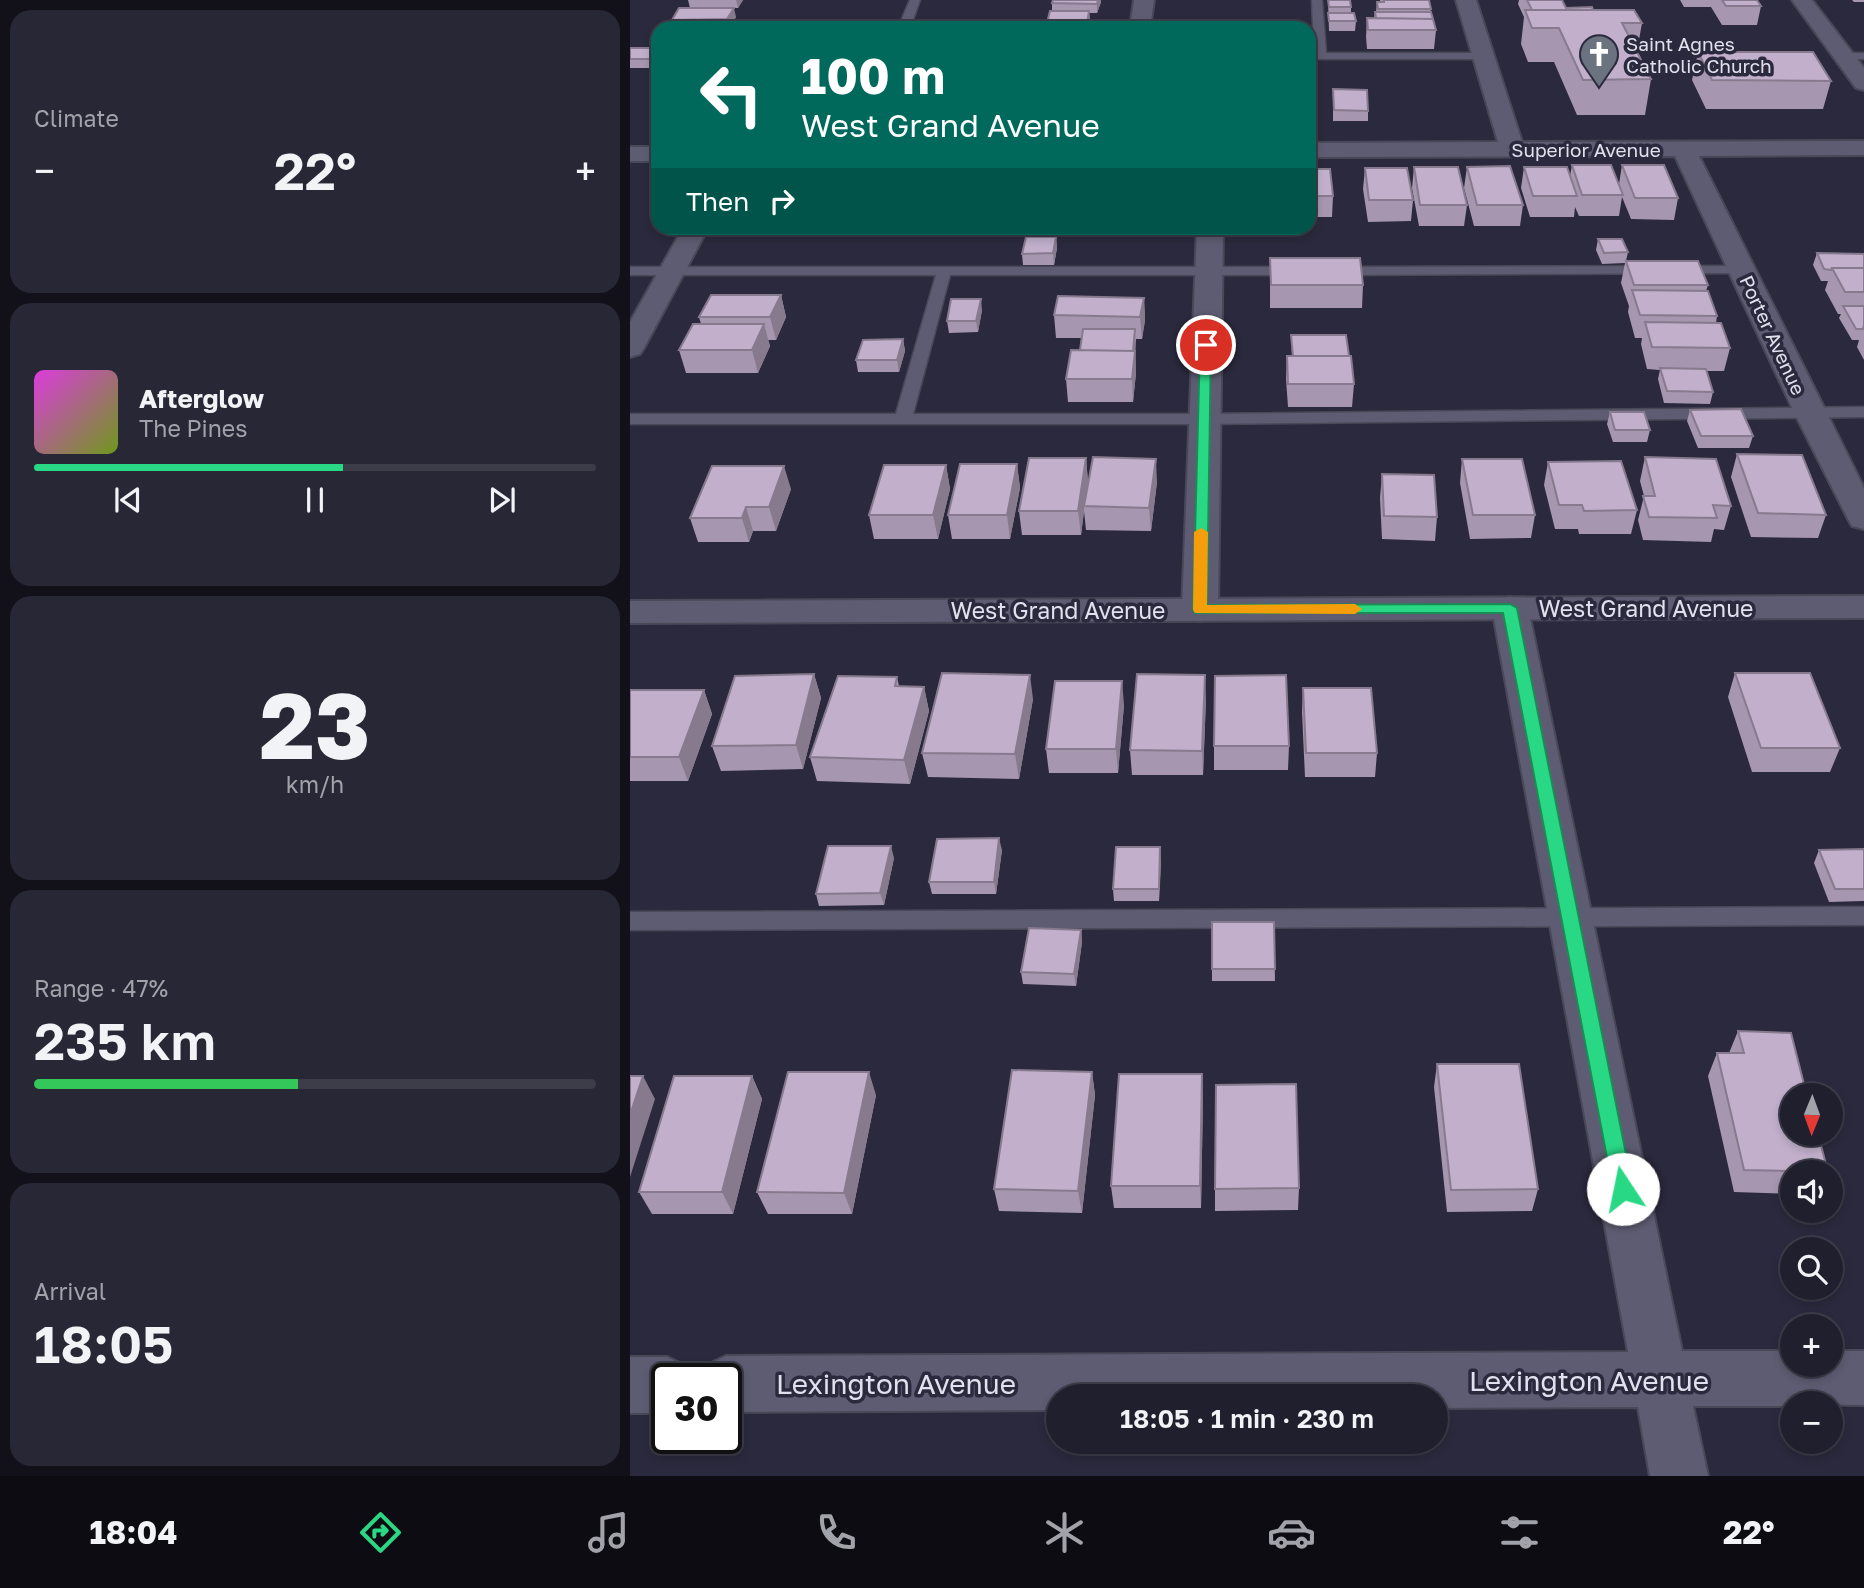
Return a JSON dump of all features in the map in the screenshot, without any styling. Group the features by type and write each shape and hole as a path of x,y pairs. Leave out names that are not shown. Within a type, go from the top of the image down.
{"street":[{"path":"1141,21 1144,0"},
{"path":"1466,0 1512,149"},
{"path":"1802,0 1853,56 1864,83"},
{"name":"Superior Avenue","path":"1316,150 1864,148"},
{"name":"Porter Avenue","path":"1684,149 1809,412 1864,519"},
{"path":"630,154 651,154"},
{"path":"630,348 691,235"},
{"path":"1200,610 1210,235"},
{"name":"West Grand Avenue","path":"630,611 1864,607"},
{"path":"1510,608 1679,1476"},
{"name":"Lexington Avenue","path":"742,1384 1864,1378"},
{"path":"630,1385 651,1385"}],"lane":[{"path":"907,21 915,0"},
{"path":"1316,28 1317,0"},
{"path":"1316,56 1483,56"},
{"path":"630,271 1743,270"},
{"path":"903,419 944,271"},
{"path":"630,418 1204,419 1864,412"},
{"path":"630,920 1864,916"}],"building":[{"path":"1053,0 1098,0 1097,4 1052,3"},
{"path":"1328,0 1350,0 1351,7 1329,7"},
{"path":"1429,0 1431,9 1378,9 1377,2"},
{"path":"1527,0 1562,0 1566,8 1592,7 1593,10 1532,10"},
{"path":"1722,0 1757,0 1761,6 1726,6"},
{"path":"679,8 734,8 727,19 672,20"},
{"path":"1525,10 1634,10 1642,23 1622,23 1651,79 1583,80 1559,28 1532,28"},
{"path":"1050,11 1089,11 1087,21 1048,21"},
{"path":"1375,12 1431,12 1433,19 1376,18"},
{"path":"1328,13 1354,13 1356,21 1329,21"},
{"path":"1367,18 1433,19 1436,30 1368,30"},
{"path":"630,48 651,48 651,59 630,59"},
{"path":"1698,52 1813,52 1831,81 1712,80"},
{"path":"1333,89 1367,90 1368,111 1334,110"},
{"path":"1572,165 1611,165 1623,195 1582,195"},
{"path":"1622,165 1664,165 1678,198 1635,198"},
{"path":"1510,166 1523,205 1477,205 1467,167"},
{"path":"1414,167 1458,167 1467,205 1420,205"},
{"path":"1524,167 1567,167 1577,196 1533,196"},
{"path":"1365,168 1407,168 1413,200 1369,200"},
{"path":"1316,169 1330,169 1333,196 1316,196"},
{"path":"1026,237 1056,237 1053,253 1022,254"},
{"path":"1598,239 1622,239 1628,252 1604,253"},
{"path":"1817,253 1864,254 1864,268 1824,269"},
{"path":"1270,258 1360,258 1363,285 1271,285"},
{"path":"1626,261 1698,261 1708,285 1634,285"},
{"path":"1832,268 1864,268 1864,292 1845,292"},
{"path":"1632,290 1708,291 1717,316 1640,315"},
{"path":"711,295 781,295 770,317 699,317"},
{"path":"1058,296 1144,298 1140,317 1054,315"},
{"path":"951,299 981,299 976,321 947,321"},
{"path":"1843,306 1864,306 1863,329 1856,329"},
{"path":"1645,322 1721,323 1730,348 1652,347"},
{"path":"693,324 764,324 752,350 679,350"},
{"path":"1083,329 1135,329 1133,351 1080,350"},
{"path":"1291,335 1346,335 1349,356 1293,356"},
{"path":"903,339 897,360 856,360 863,340"},
{"path":"1071,350 1135,351 1132,379 1066,379"},
{"path":"1287,356 1351,356 1354,384 1288,384"},
{"path":"1660,368 1706,369 1713,392 1667,391"},
{"path":"1741,409 1753,436 1701,436 1690,410"},
{"path":"1610,412 1644,412 1650,430 1615,430"},
{"path":"1737,454 1802,455 1826,515 1758,513"},
{"path":"1093,457 1156,459 1149,508 1084,506"},
{"path":"1645,457 1716,459 1731,506 1713,505 1717,518 1649,517 1643,496 1655,496"},
{"path":"1029,458 1086,458 1078,511 1019,511"},
{"path":"1462,459 1522,459 1535,515 1473,515"},
{"path":"1621,461 1637,510 1584,511 1582,505 1559,505 1548,462"},
{"path":"960,464 1017,464 1007,515 948,515"},
{"path":"884,465 946,465 933,515 869,515"},
{"path":"712,466 784,466 769,507 746,507 742,518 690,518"},
{"path":"1382,474 1434,475 1437,517 1384,516"},
{"path":"942,673 1030,675 1015,754 922,753"},
{"path":"1735,673 1810,673 1840,748 1761,748"},
{"path":"814,674 796,745 712,746 735,676"},
{"path":"1137,674 1205,675 1202,751 1130,750"},
{"path":"1286,675 1289,746 1214,746 1215,676"},
{"path":"838,676 897,677 895,686 924,687 904,760 810,757"},
{"path":"1055,681 1122,681 1116,749 1046,749"},
{"path":"1303,688 1371,688 1377,753 1306,753"},
{"path":"630,690 704,690 679,757 630,757"},
{"path":"999,838 994,882 929,882 937,839"},
{"path":"828,846 891,846 880,893 816,894"},
{"path":"1116,847 1160,847 1159,889 1113,889"},
{"path":"1864,849 1864,889 1835,889 1819,850"},
{"path":"1212,922 1274,922 1275,969 1212,969"},
{"path":"1029,928 1081,930 1074,974 1021,972"},
{"path":"1738,1031 1791,1033 1804,1083 1780,1083 1780,1146 1821,1146 1825,1160 1780,1160 1780,1171 1744,1170 1717,1053 1744,1053"},
{"path":"1437,1064 1519,1064 1538,1189 1451,1190"},
{"path":"1012,1070 1092,1072 1078,1191 994,1189"},
{"path":"788,1072 869,1072 844,1193 757,1192"},
{"path":"1119,1074 1202,1074 1200,1186 1111,1186"},
{"path":"630,1076 643,1076 630,1115"},
{"path":"674,1076 752,1076 722,1192 639,1192"},
{"path":"1296,1084 1299,1188 1215,1189 1216,1085"}],"slow traffic":[{"path":"1201,532 1200,610 1355,609"}],"place":[{"name":"Saint Agnes Catholic Church","path":"1599,88"}],"route":[{"path":"1206,345 1200,610 1510,608 1623,1189"}]}
